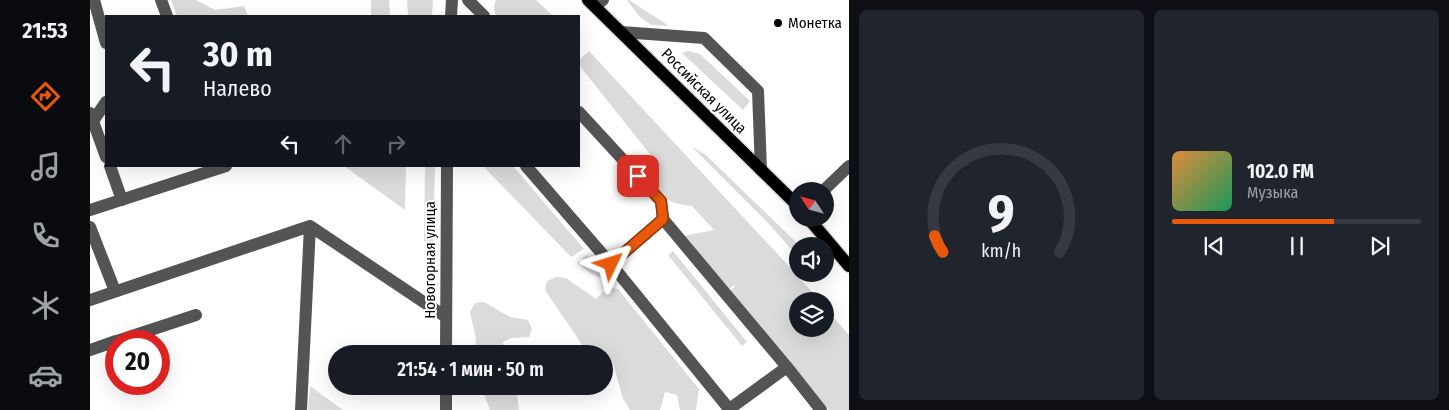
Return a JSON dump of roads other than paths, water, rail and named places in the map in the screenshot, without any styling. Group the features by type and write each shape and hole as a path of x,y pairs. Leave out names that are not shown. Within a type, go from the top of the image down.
{"main road":[{"name":"Российская улица","path":"595,2 621,32 789,197"},
{"path":"817,228 849,266"}],"street":[{"path":"94,0 105,39"},
{"path":"161,0 167,15"},
{"path":"451,15 452,0"},
{"path":"468,0 483,15"},
{"path":"621,32 704,38 758,91 762,170"},
{"path":"105,103 91,117 105,154"},
{"path":"580,113 661,201 663,219 821,410"},
{"path":"832,182 849,166"},
{"path":"110,167 122,200"},
{"path":"90,210 223,167"},
{"name":"Новогорная улица","path":"446,167 446,345"},
{"path":"527,167 611,264 729,409 787,367"},
{"path":"611,264 663,219"},
{"path":"310,226 446,317"},
{"path":"90,300 310,226"},
{"path":"301,410 310,226"},
{"path":"90,227 114,291"},
{"path":"149,330 196,314"},
{"path":"90,350 105,345"},
{"path":"446,395 446,410"}],"place":[{"name":"Монетка","path":"778,23"}]}
